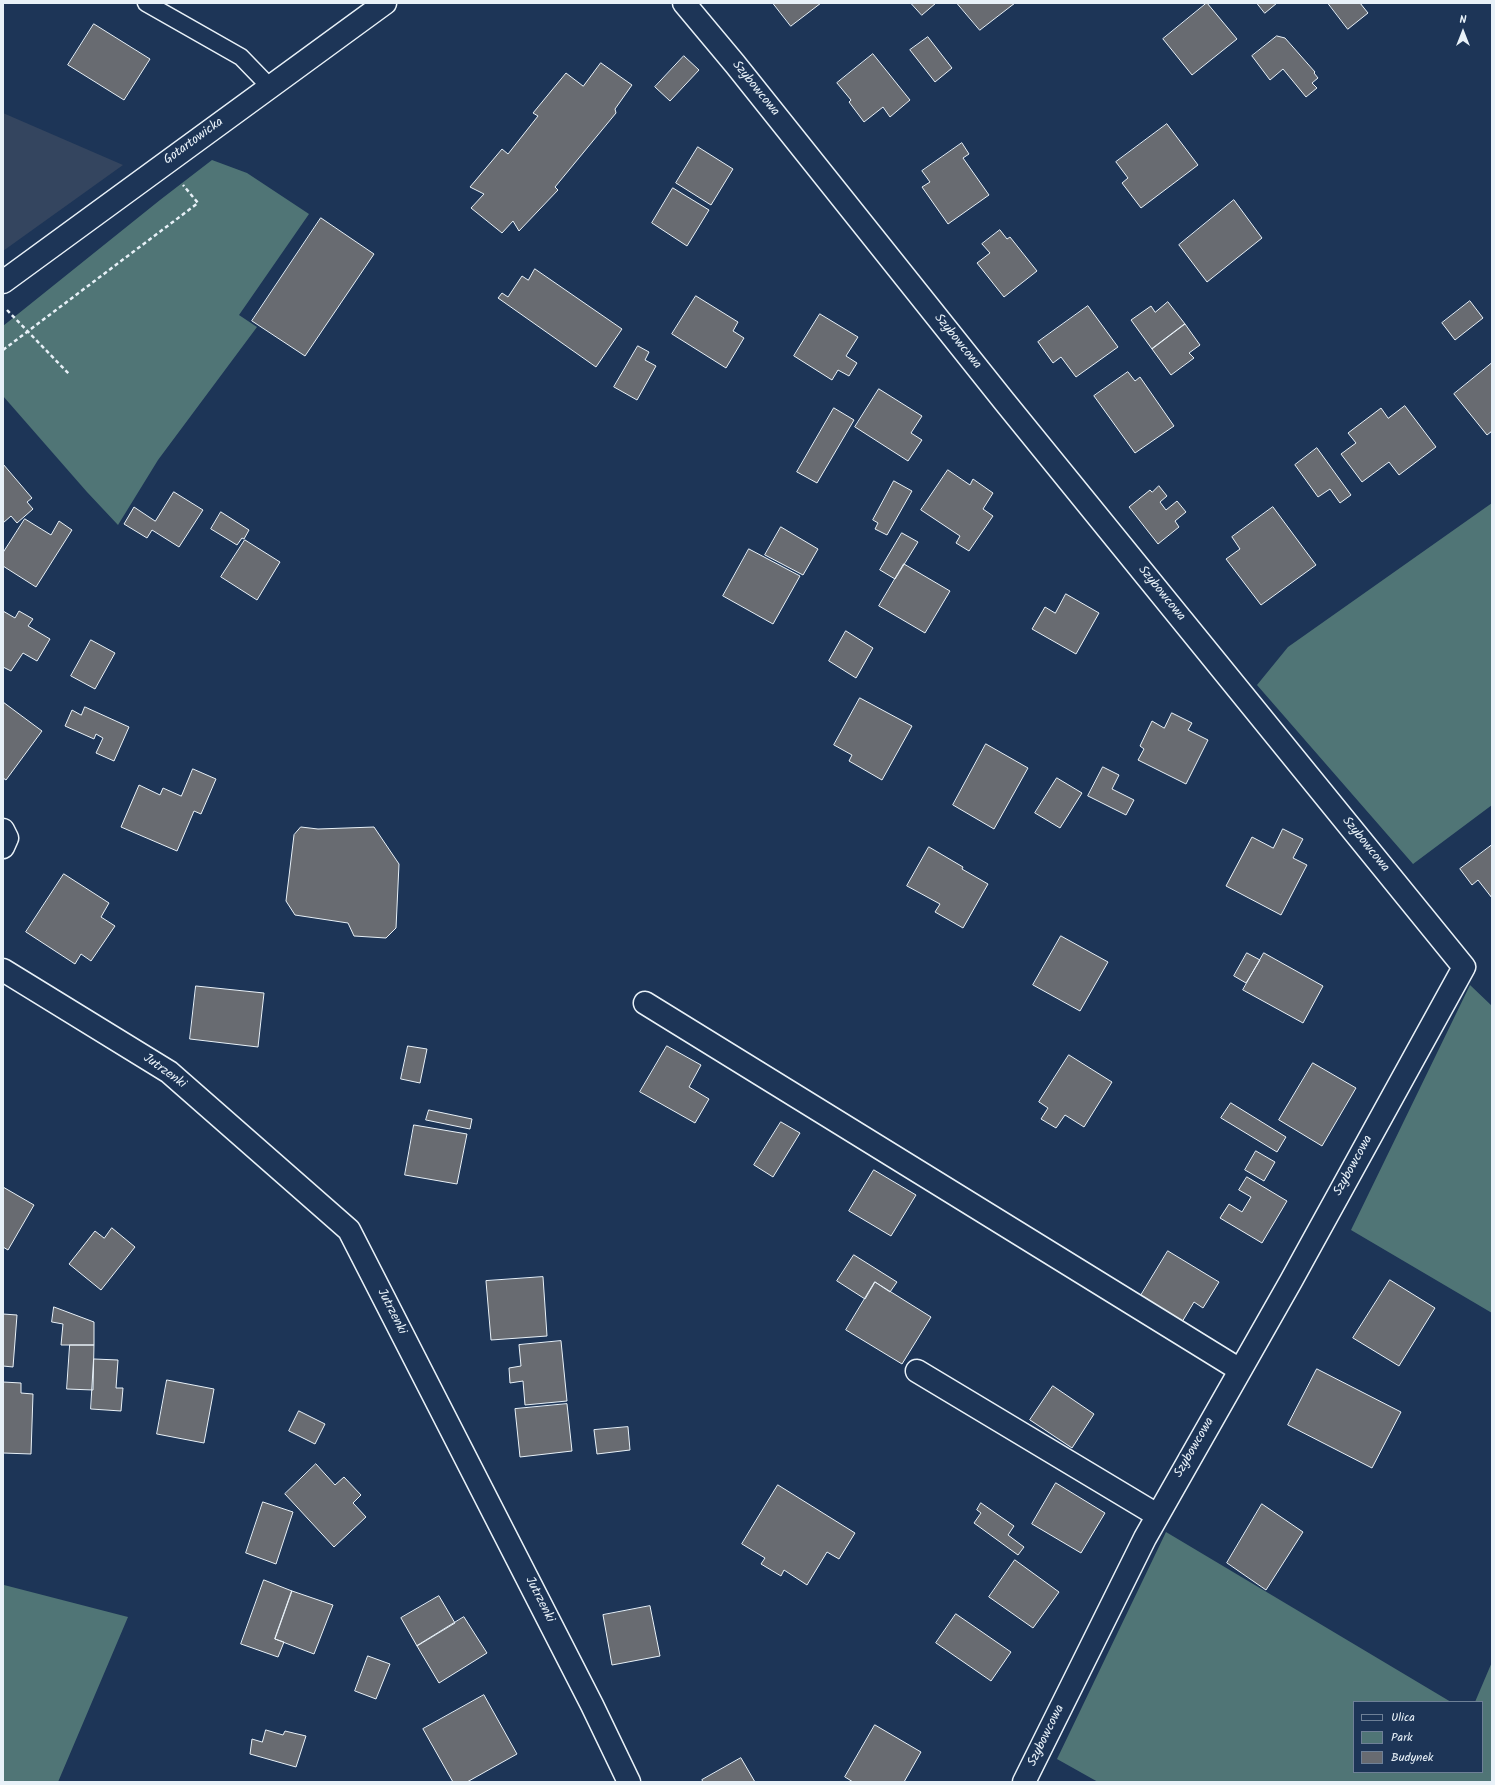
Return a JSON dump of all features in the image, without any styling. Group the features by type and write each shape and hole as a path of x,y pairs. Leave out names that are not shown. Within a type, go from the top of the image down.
{"street":[{"name":"Gotartowicka","path":"3,282 385,3"},
{"name":"Szybowcowa","path":"684,3 735,64 1004,401 1464,967 1240,1370 1144,1538 1024,1782"},
{"path":"3,830 7,838 3,847"},
{"name":"Jutrzenki","path":"3,970 169,1072 349,1230 592,1705 629,1782"},
{"path":"645,1003 1240,1370"},
{"path":"917,1371 1157,1515"}],"lane":[{"path":"146,3 241,57 270,86"}],"path":[{"path":"3,350 198,203 164,164"},
{"path":"3,312 7,310 70,374"}],"shaded area":[{"path":"3,113 123,165 3,251"}],"green space":[{"path":"212,160 247,173 309,214 239,315 257,327 158,460 118,525 3,396 3,326"},
{"path":"1492,503 1492,805 1413,864 1257,685 1288,647"},
{"path":"1470,985 1492,1006 1492,1313 1351,1230"},
{"path":"1166,1532 1449,1701 1353,1701 1353,1773 1483,1773 1483,1701 1475,1701 1492,1662 1492,1782 1098,1782 1057,1759"},
{"path":"3,1584 128,1617 58,1782 3,1782"}],"building":[{"path":"773,3 821,3 791,26"},
{"path":"911,3 936,3 922,15"},
{"path":"957,3 1015,3 980,30"},
{"path":"1207,3 1237,39 1192,75 1163,39"},
{"path":"1257,3 1277,3 1265,13"},
{"path":"1328,3 1360,3 1368,13 1348,29"},
{"path":"94,24 150,59 124,100 68,65"},
{"path":"1277,36 1285,38 1315,72 1314,73 1318,78 1312,83 1317,88 1306,97 1283,69 1270,80 1252,56"},
{"path":"928,37 952,68 935,82 910,50"},
{"path":"873,54 910,100 890,117 883,107 864,122 849,102 851,100 837,83"},
{"path":"684,56 699,70 670,101 655,87"},
{"path":"601,63 632,85 615,109 616,113 555,187 558,190 519,231 513,221 502,233 471,208 484,194 470,187 502,149 508,154 538,116 533,113 566,73 583,86"},
{"path":"1167,124 1198,165 1141,208 1122,183 1128,178 1116,162"},
{"path":"962,143 969,154 963,158 989,195 948,224 922,187 930,182 922,171"},
{"path":"698,147 733,169 711,205 676,183"},
{"path":"673,188 709,210 687,246 652,223"},
{"path":"1234,200 1262,238 1207,282 1179,245"},
{"path":"321,218 374,254 305,356 252,321"},
{"path":"1000,230 1007,239 1010,237 1037,271 1004,297 977,263 990,253 982,244"},
{"path":"535,269 622,329 596,367 498,298 502,293 508,297 522,276 528,280"},
{"path":"696,296 738,322 733,331 744,338 726,368 672,334"},
{"path":"1470,301 1483,318 1455,340 1442,323"},
{"path":"1168,302 1185,324 1152,349 1131,320 1151,306 1155,312"},
{"path":"1088,306 1118,347 1076,377 1061,357 1053,363 1038,342"},
{"path":"820,314 858,337 846,356 857,363 849,376 838,370 832,380 794,356"},
{"path":"1185,324 1200,345 1189,353 1194,358 1171,375 1152,349"},
{"path":"638,346 649,352 645,360 656,366 637,400 614,387"},
{"path":"1492,363 1492,431 1487,435 1454,394"},
{"path":"1128,372 1135,381 1140,377 1174,426 1135,453 1094,396"},
{"path":"879,389 922,416 911,433 922,440 908,461 855,427"},
{"path":"1405,406 1436,447 1399,475 1389,462 1362,482 1341,454 1356,443 1348,433 1381,408 1388,418"},
{"path":"834,408 854,420 817,483 797,472"},
{"path":"1317,448 1351,495 1340,503 1330,489 1318,497 1295,465"},
{"path":"3,464 32,498 27,502 33,509 17,523 11,516 3,523"},
{"path":"948,470 970,485 973,479 993,493 983,509 993,516 969,551 956,543 960,536 921,510"},
{"path":"894,481 912,491 887,535 875,529 878,523 873,520"},
{"path":"1159,486 1167,496 1160,502 1166,510 1177,501 1186,512 1175,521 1179,527 1158,544 1129,507 1150,490 1152,492"},
{"path":"174,492 203,510 179,547 152,530 147,538 124,524 134,507 155,521"},
{"path":"1273,507 1316,565 1261,605 1226,559 1240,549 1232,537"},
{"path":"221,512 249,530 244,539 242,538 237,545 211,529"},
{"path":"25,519 51,535 59,521 72,530 36,587 3,566 3,553"},
{"path":"781,527 818,549 803,575 765,555"},
{"path":"902,533 918,542 895,579 880,570"},
{"path":"245,540 280,562 257,600 221,577"},
{"path":"749,549 800,576 773,624 723,596"},
{"path":"904,564 950,591 925,633 879,606"},
{"path":"1066,594 1099,613 1076,654 1032,629 1045,607 1055,613"},
{"path":"3,611 15,618 19,611 33,619 28,626 50,639 37,661 23,653 11,671 3,667"},
{"path":"846,631 873,648 856,678 829,661"},
{"path":"91,640 115,653 95,689 71,676"},
{"path":"860,698 912,726 882,780 849,761 852,755 834,745"},
{"path":"3,702 42,731 6,780 3,778"},
{"path":"85,707 129,727 114,761 96,753 103,738 96,734 94,739 65,726 72,710 81,715"},
{"path":"1172,713 1192,723 1188,730 1208,740 1186,784 1138,760 1144,749 1140,746 1152,721 1164,728"},
{"path":"986,744 1028,768 994,829 953,805"},
{"path":"1103,767 1119,775 1112,789 1134,800 1126,815 1088,796"},
{"path":"193,769 216,779 201,814 194,811 177,851 121,827 139,785 160,795 163,788 181,796"},
{"path":"1057,778 1082,793 1060,828 1035,813"},
{"path":"301,827 318,829 374,827 399,864 396,928 386,938 354,936 348,923 295,915 286,901 294,835"},
{"path":"1283,829 1303,839 1293,858 1307,865 1281,915 1226,886 1252,837 1273,848"},
{"path":"1492,845 1492,898 1478,880 1472,885 1460,869"},
{"path":"929,847 988,884 963,928 935,912 940,904 907,886"},
{"path":"64,874 109,903 101,917 115,926 91,961 81,954 75,964 26,932"},
{"path":"1061,936 1108,962 1080,1011 1033,985"},
{"path":"1247,953 1260,960 1246,983 1234,976"},
{"path":"1264,953 1323,986 1303,1023 1243,990"},
{"path":"196,986 264,993 258,1047 190,1039"},
{"path":"408,1046 427,1049 420,1083 401,1079"},
{"path":"667,1046 701,1065 689,1087 709,1099 695,1123 640,1092"},
{"path":"1069,1055 1112,1082 1084,1127 1065,1115 1056,1128 1041,1119 1048,1108 1039,1102"},
{"path":"1313,1063 1356,1088 1322,1146 1279,1120"},
{"path":"1231,1103 1286,1137 1277,1152 1221,1118"},
{"path":"429,1110 472,1119 470,1129 426,1120"},
{"path":"781,1122 800,1133 773,1177 754,1165"},
{"path":"414,1125 467,1134 457,1184 405,1175"},
{"path":"1256,1151 1275,1162 1264,1181 1245,1170"},
{"path":"874,1170 916,1195 891,1236 849,1211"},
{"path":"1247,1177 1287,1201 1262,1243 1220,1218 1229,1204 1242,1212 1251,1197 1239,1190"},
{"path":"3,1187 34,1205 8,1250 3,1247"},
{"path":"112,1228 135,1247 101,1290 69,1264 95,1231 104,1238"},
{"path":"1168,1251 1219,1282 1203,1308 1194,1302 1182,1322 1140,1297"},
{"path":"854,1255 897,1282 890,1292 875,1282 865,1299 837,1281"},
{"path":"543,1277 547,1336 491,1340 486,1281"},
{"path":"1390,1280 1435,1308 1399,1366 1353,1338"},
{"path":"875,1282 931,1317 902,1364 846,1330"},
{"path":"54,1307 94,1322 94,1345 61,1345 63,1324 52,1322"},
{"path":"3,1314 17,1315 13,1367 3,1366"},
{"path":"561,1341 567,1401 525,1405 523,1381 510,1383 509,1368 521,1366 519,1345"},
{"path":"70,1345 94,1345 93,1390 67,1389"},
{"path":"94,1359 118,1360 116,1388 123,1388 121,1411 91,1409"},
{"path":"1317,1369 1401,1412 1372,1468 1288,1425"},
{"path":"167,1380 214,1389 204,1443 157,1434"},
{"path":"3,1382 21,1383 21,1393 33,1394 31,1454 3,1453"},
{"path":"1053,1386 1094,1414 1072,1448 1030,1420"},
{"path":"567,1404 572,1451 520,1457 515,1409"},
{"path":"299,1411 325,1424 315,1444 289,1431"},
{"path":"628,1427 630,1450 597,1454 594,1430"},
{"path":"316,1464 335,1485 344,1477 361,1495 353,1503 366,1517 334,1547 285,1494"},
{"path":"1056,1483 1105,1513 1081,1553 1032,1524"},
{"path":"778,1485 855,1533 839,1559 827,1552 807,1585 784,1570 781,1576 761,1564 765,1558 742,1544"},
{"path":"263,1502 293,1512 276,1564 246,1553"},
{"path":"981,1503 1014,1526 1008,1535 1024,1547 1018,1555 974,1523 981,1513 977,1510"},
{"path":"1262,1504 1303,1532 1266,1590 1227,1563"},
{"path":"1015,1560 1059,1592 1033,1628 989,1597"},
{"path":"264,1580 292,1591 275,1639 284,1642 278,1657 241,1644"},
{"path":"292,1591 333,1605 314,1654 275,1639"},
{"path":"439,1596 455,1623 417,1646 401,1618"},
{"path":"650,1606 660,1656 612,1665 603,1615"},
{"path":"956,1614 1011,1652 991,1681 936,1643"},
{"path":"464,1617 487,1653 439,1683 417,1646"},
{"path":"368,1656 390,1664 376,1699 355,1691"},
{"path":"484,1695 517,1754 467,1782 453,1782 423,1729"},
{"path":"875,1725 921,1752 904,1782 853,1782 845,1777"},
{"path":"266,1730 283,1735 285,1731 306,1736 296,1767 250,1754 252,1739 262,1742"},
{"path":"741,1758 755,1782 703,1782 702,1780"}]}
